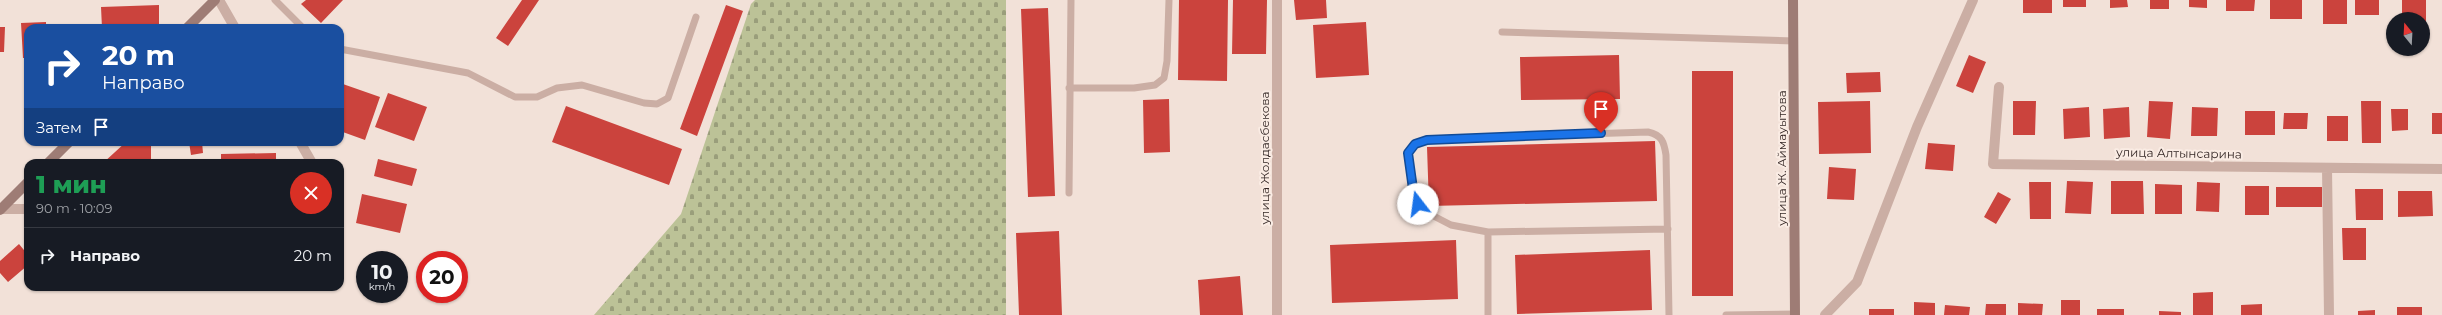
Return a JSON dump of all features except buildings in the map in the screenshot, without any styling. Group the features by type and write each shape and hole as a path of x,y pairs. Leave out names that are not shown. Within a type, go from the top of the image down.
{"street":[{"path":"190,24 215,0"},
{"path":"219,0 234,24"},
{"name":"улица Жолдасбекова","path":"1277,0 1277,315"},
{"name":"улица Ж. Аймауытова","path":"1794,0 1795,314"},
{"path":"1826,315 1857,282 1917,127 1973,0"},
{"name":"улица Алтынсарина","path":"1999,87 1993,164 2442,169"},
{"path":"52,159 66,146"},
{"path":"302,146 310,159"},
{"path":"2327,168 2329,315"},
{"path":"0,209 24,186"},
{"path":"0,209 24,209"}],"lane":[{"path":"275,0 300,24"},
{"path":"1069,193 1071,0"},
{"path":"1069,88 1134,88 1156,85 1164,78 1167,62 1168,0"},
{"path":"344,50 468,73 515,97 537,97 558,88 582,85 644,103 657,104 668,98 696,17"},
{"path":"1502,32 1794,41"},
{"path":"1668,229 1488,232 1451,226 1424,211 1418,204 1413,189 1408,153 1415,144 1427,140 1648,132 1656,133 1664,144 1666,155 1668,229 1669,315"},
{"path":"1488,232 1488,315"},
{"path":"1726,315 1795,314"}],"green space":[{"path":"755,0 1006,0 1006,315 594,315 681,214 751,4"}],"route":[{"path":"1418,204 1413,189 1408,153 1415,144 1427,140 1601,133"}]}
